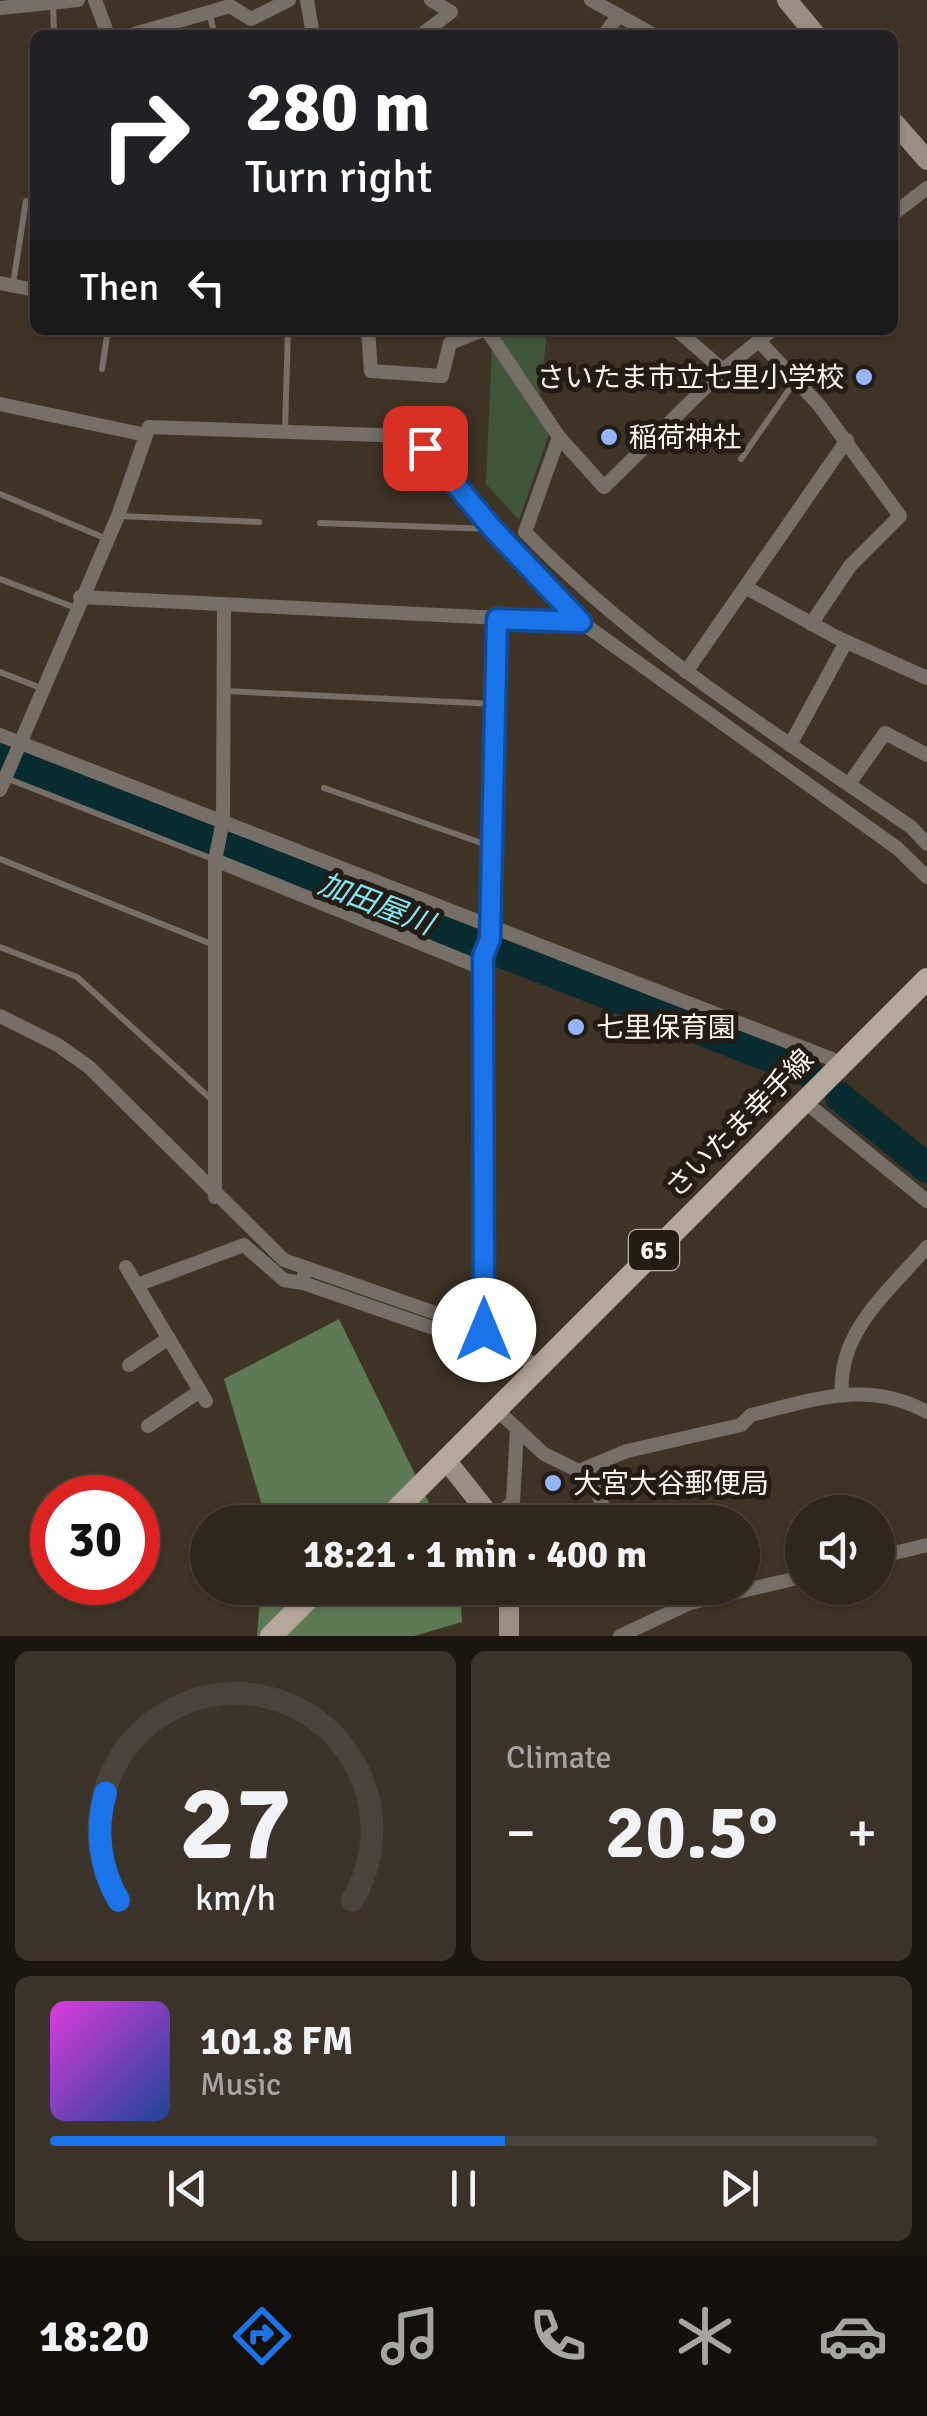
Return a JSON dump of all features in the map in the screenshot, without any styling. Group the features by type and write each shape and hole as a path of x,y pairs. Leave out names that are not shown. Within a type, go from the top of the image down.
{"main road":[{"name":"さいたま幸手線","path":"401,1505 927,979"},
{"path":"270,1636 302,1605"}],"street":[{"path":"0,8 78,0"},
{"path":"95,0 106,30"},
{"path":"158,30 228,3 251,20 290,0"},
{"path":"307,0 311,30"},
{"path":"427,30 451,12 431,0"},
{"path":"591,0 645,30"},
{"path":"788,0 812,30"},
{"path":"608,30 619,15"},
{"path":"898,127 927,160"},
{"path":"898,210 927,188"},
{"path":"368,335 370,371 442,376 450,343 472,335"},
{"path":"488,335 559,437 604,487 723,370 767,335"},
{"path":"683,335 723,370"},
{"path":"760,342 848,440 900,516 850,566 811,624"},
{"path":"0,404 146,435"},
{"path":"10,769 118,516 149,426 407,436 425,448 493,529 581,622 897,848 927,877"},
{"path":"559,437 525,532 584,593 686,672 910,827 927,844"},
{"path":"686,672 848,440"},
{"path":"746,587 846,642 927,678"},
{"path":"78,603 581,622"},
{"path":"216,1197 216,860 223,820 224,606"},
{"path":"137,1285 244,1245 284,1280 304,1275 484,1330 484,962 490,932 497,619"},
{"path":"790,745 846,642"},
{"path":"849,784 885,734 927,755"},
{"path":"0,735 10,769"},
{"path":"10,769 223,820 490,932 842,1063"},
{"path":"216,860 484,962"},
{"path":"0,1016 58,1045 89,1067 216,1197 304,1275 540,1365"},
{"path":"805,1102 927,1201"},
{"path":"842,1394 840,1371 854,1331 927,1246"},
{"path":"126,1267 204,1396 148,1426"},
{"path":"129,1364 169,1338"},
{"path":"497,1410 562,1466 579,1472 627,1452 741,1425 751,1414 842,1394 884,1395 927,1412"},
{"path":"510,1505 518,1430"},
{"path":"446,1460 481,1505"},
{"path":"588,1468 603,1505"},
{"path":"895,1553 927,1545"},
{"path":"760,1586 785,1580"},
{"path":"509,1636 510,1605"},
{"path":"620,1636 662,1612 687,1605"}],"lane":[{"path":"54,3 54,30"},
{"path":"209,12 214,30"},
{"path":"6,284 26,201"},
{"path":"102,370 107,335"},
{"path":"286,431 288,335"},
{"path":"742,458 796,380"},
{"path":"0,494 108,539"},
{"path":"118,516 258,522"},
{"path":"320,522 493,529"},
{"path":"0,579 78,603"},
{"path":"0,672 44,690"},
{"path":"224,691 495,704"},
{"path":"10,769 216,860"},
{"path":"324,788 492,846"},
{"path":"0,860 216,945"},
{"path":"0,947 76,977 215,1103"}],"green space":[{"path":"498,335 546,335 540,395"},
{"path":"492,346 550,431 519,520 486,484"},
{"path":"339,1319 430,1505 262,1505 224,1379"},
{"path":"260,1605 461,1605 462,1622 414,1636 257,1636"}],"waterway":[{"name":"加田屋川","path":"0,758 808,1072"},
{"name":"加田屋川","path":"840,1097 927,1168"}],"place":[{"name":"さいたま市立七里小学校","path":"864,377"},
{"name":"稲荷神社","path":"609,437"},
{"name":"七里保育園","path":"576,1027"},
{"name":"大宮大谷郵便局","path":"553,1483"}],"route":[{"path":"425,448 493,529 581,622 497,619 490,939 483,956 484,1330"}]}
